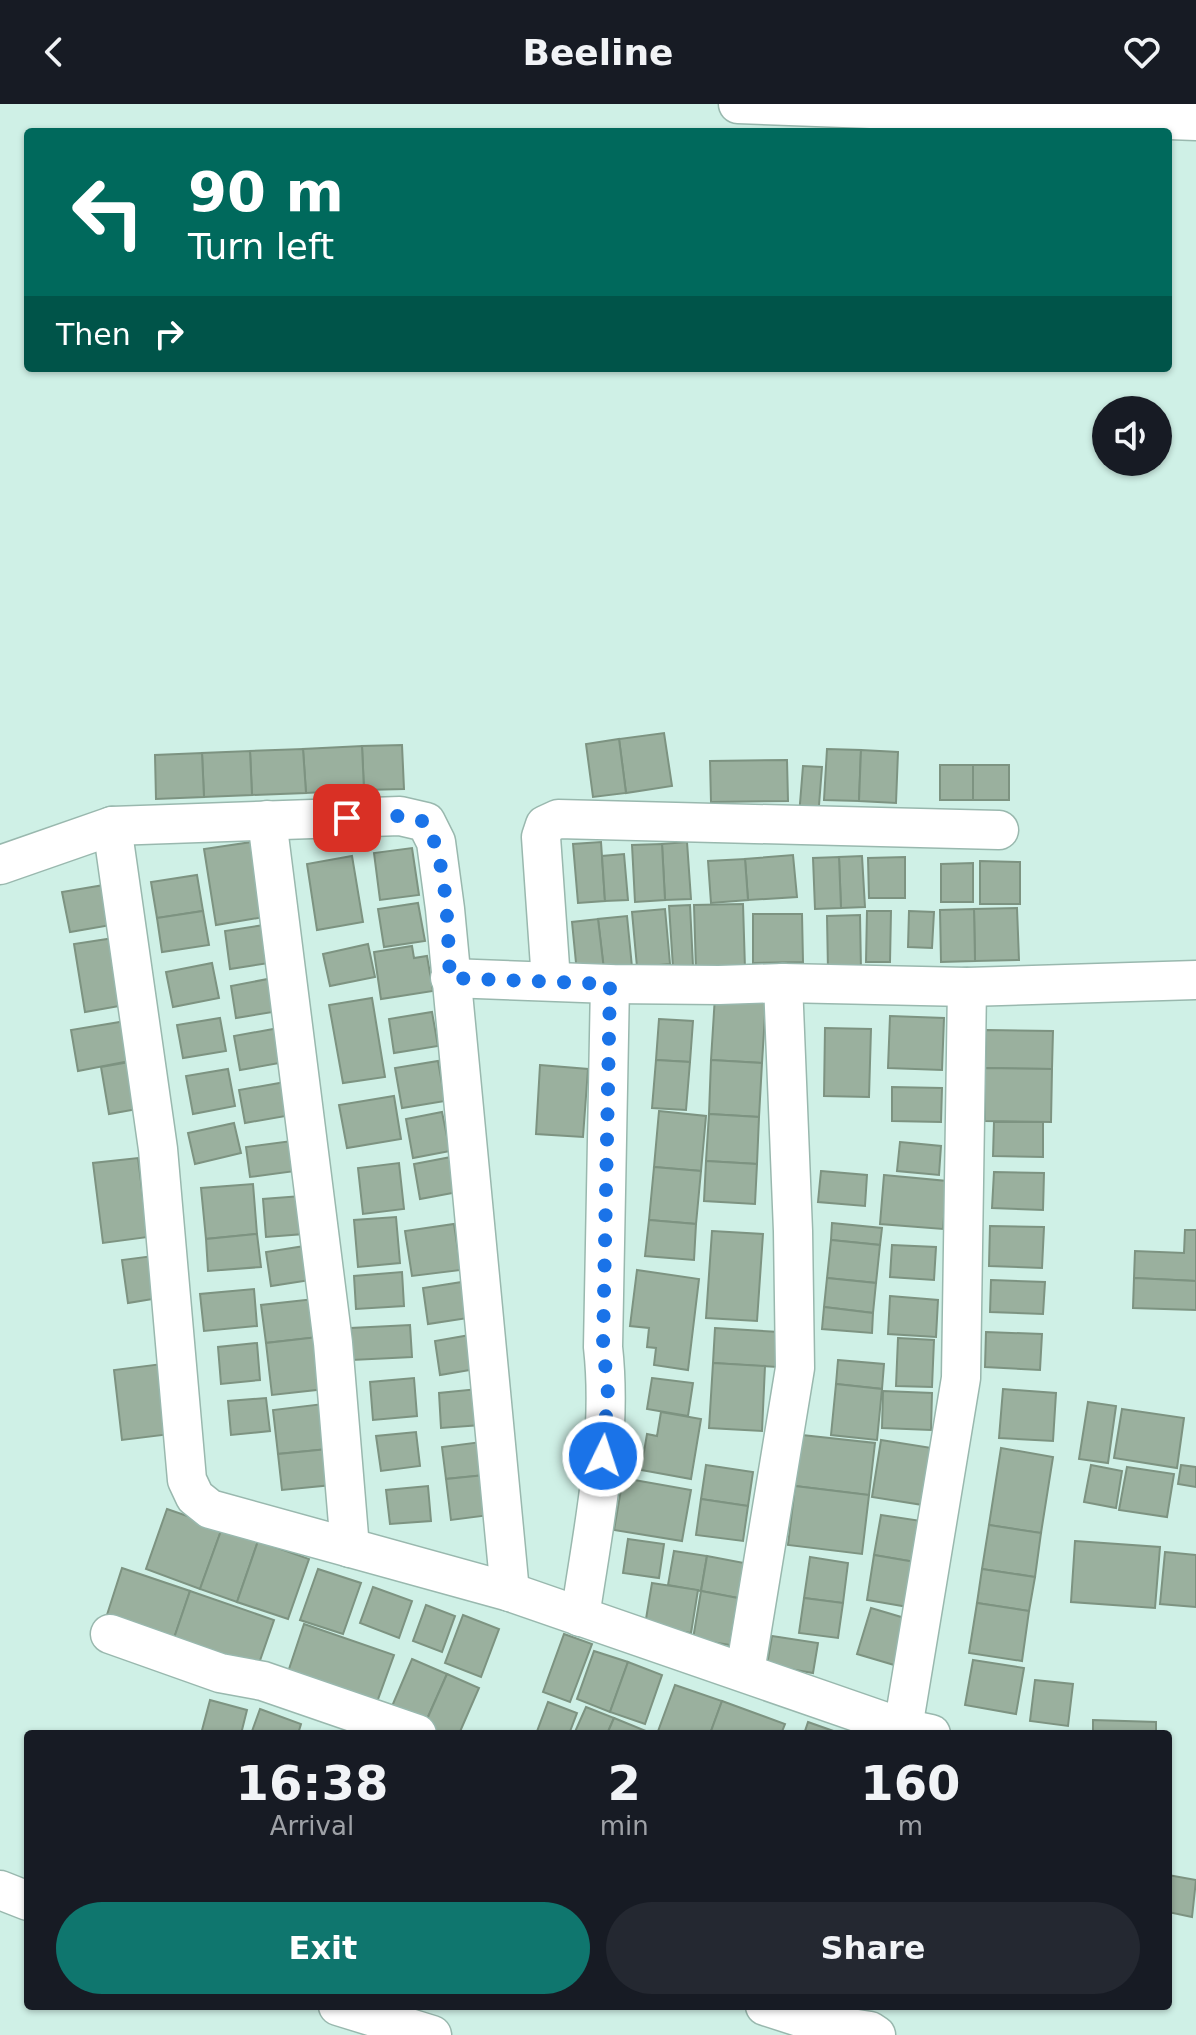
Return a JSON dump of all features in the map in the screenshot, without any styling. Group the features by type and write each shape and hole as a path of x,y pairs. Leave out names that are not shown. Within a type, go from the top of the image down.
{"street":[{"path":"738,104 1196,121"},
{"path":"0,865 112,826 400,816 426,822 436,842 445,909 510,1592"},
{"path":"551,981 541,837 545,825 558,819 999,830"},
{"path":"267,820 333,1343 350,1548"},
{"path":"112,826 158,1149 187,1480 195,1497 210,1509 510,1592 914,1730"},
{"path":"450,978 610,984 783,983 967,987 1196,980"},
{"path":"745,1672 795,1368 783,983"},
{"path":"580,1617 603,1456 608,1388 603,1347 610,984"},
{"path":"917,1730 961,1378 967,987"},
{"path":"110,1634 220,1673 263,1681 405,1730"},
{"path":"0,1890 24,1899"},
{"path":"351,2010 432,2035"},
{"path":"775,2010 825,2029 874,2027"}],"building":[{"path":"664,733 672,786 626,793 619,739"},
{"path":"619,739 626,793 593,797 586,744"},
{"path":"402,745 404,789 364,790 362,746"},
{"path":"362,746 364,790 306,793 303,749"},
{"path":"303,749 306,793 252,795 250,751"},
{"path":"827,749 861,750 859,801 824,800"},
{"path":"861,750 898,752 896,803 859,801"},
{"path":"250,751 252,795 204,797 202,753"},
{"path":"202,753 204,797 156,799 155,755"},
{"path":"787,760 788,801 711,802 710,761"},
{"path":"940,765 973,765 973,800 940,800"},
{"path":"973,765 1009,765 1009,800 973,800"},
{"path":"803,766 822,767 818,818 799,816"},
{"path":"252,842 264,917 216,925 204,849"},
{"path":"601,842 605,901 578,903 573,844"},
{"path":"687,842 691,899 665,900 662,844"},
{"path":"662,844 665,900 635,902 632,845"},
{"path":"412,848 419,895 380,900 374,853"},
{"path":"624,854 628,900 605,901 602,856"},
{"path":"793,855 797,897 748,900 745,859"},
{"path":"352,856 363,922 317,930 307,864"},
{"path":"862,856 865,907 841,908 839,857"},
{"path":"839,857 841,908 815,909 813,858"},
{"path":"905,857 905,898 869,898 868,858"},
{"path":"745,859 748,900 711,903 708,861"},
{"path":"980,861 1020,862 1020,904 980,904"},
{"path":"973,863 973,902 941,902 941,864"},
{"path":"197,875 203,911 157,918 151,882"},
{"path":"104,885 111,925 70,932 62,892"},
{"path":"418,903 425,941 384,947 378,909"},
{"path":"743,904 745,969 696,970 694,905"},
{"path":"690,905 693,966 673,967 669,906"},
{"path":"1017,908 1019,960 975,961 974,909"},
{"path":"665,909 670,964 637,967 632,912"},
{"path":"974,909 975,961 941,962 940,910"},
{"path":"203,911 209,945 162,952 157,918"},
{"path":"867,911 891,911 890,962 866,962"},
{"path":"909,911 934,912 932,948 908,947"},
{"path":"753,914 802,914 803,962 753,963"},
{"path":"860,915 861,971 828,971 827,916"},
{"path":"627,916 632,967 604,970 598,919"},
{"path":"598,919 604,970 577,973 572,922"},
{"path":"264,925 269,963 230,969 225,931"},
{"path":"114,938 125,1005 85,1012 74,944"},
{"path":"368,944 375,977 330,986 323,954"},
{"path":"412,946 414,958 427,956 433,991 381,999 374,952"},
{"path":"212,963 219,998 173,1007 166,972"},
{"path":"273,978 279,1011 236,1018 231,986"},
{"path":"715,996 766,999 762,1063 711,1060"},
{"path":"372,998 385,1077 343,1083 329,1005"},
{"path":"432,1012 438,1046 394,1053 389,1019"},
{"path":"890,1016 944,1018 942,1070 888,1068"},
{"path":"220,1018 226,1051 183,1058 177,1025"},
{"path":"659,1019 693,1021 690,1062 656,1060"},
{"path":"132,1020 140,1059 78,1071 71,1030"},
{"path":"279,1028 285,1062 240,1070 234,1036"},
{"path":"825,1028 871,1029 869,1097 824,1096"},
{"path":"986,1030 1053,1031 1052,1069 985,1068"},
{"path":"656,1060 690,1062 686,1110 652,1108"},
{"path":"711,1060 762,1063 759,1117 709,1114"},
{"path":"135,1061 143,1108 109,1114 101,1067"},
{"path":"438,1061 445,1101 402,1108 395,1068"},
{"path":"540,1065 588,1069 583,1137 536,1134"},
{"path":"985,1068 1052,1069 1051,1122 985,1121"},
{"path":"228,1069 235,1106 193,1114 186,1076"},
{"path":"291,1081 297,1114 245,1123 239,1090"},
{"path":"892,1087 942,1088 941,1122 892,1121"},
{"path":"394,1096 401,1139 347,1148 339,1105"},
{"path":"659,1111 706,1116 701,1171 654,1167"},
{"path":"442,1112 450,1151 413,1158 406,1119"},
{"path":"709,1114 759,1117 757,1164 706,1161"},
{"path":"994,1122 1043,1122 1043,1157 993,1156"},
{"path":"234,1123 241,1153 195,1164 188,1133"},
{"path":"299,1140 303,1170 250,1177 246,1147"},
{"path":"900,1142 941,1146 939,1175 897,1171"},
{"path":"451,1157 458,1192 420,1199 414,1164"},
{"path":"138,1158 148,1237 103,1243 93,1163"},
{"path":"706,1161 757,1164 755,1204 704,1201"},
{"path":"399,1163 404,1209 363,1214 358,1168"},
{"path":"654,1167 701,1171 696,1224 649,1220"},
{"path":"821,1171 867,1175 865,1206 818,1202"},
{"path":"994,1172 1044,1173 1043,1210 992,1208"},
{"path":"884,1175 947,1181 943,1229 880,1224"},
{"path":"253,1184 257,1234 206,1239 201,1188"},
{"path":"301,1196 304,1234 266,1237 263,1199"},
{"path":"396,1217 400,1263 358,1267 354,1220"},
{"path":"649,1220 696,1224 694,1260 645,1256"},
{"path":"832,1223 882,1228 880,1245 831,1240"},
{"path":"454,1224 461,1270 412,1276 405,1231"},
{"path":"990,1226 1044,1227 1042,1268 989,1266"},
{"path":"1185,1230 1196,1230 1196,1281 1134,1278 1135,1251 1184,1253"},
{"path":"712,1231 763,1234 757,1321 706,1318"},
{"path":"257,1234 261,1267 208,1271 206,1239"},
{"path":"831,1240 880,1245 876,1283 827,1278"},
{"path":"311,1245 317,1279 271,1286 266,1252"},
{"path":"892,1245 936,1247 934,1280 890,1277"},
{"path":"153,1256 159,1298 128,1303 122,1260"},
{"path":"637,1270 699,1279 688,1370 654,1365 656,1348 647,1347 649,1328 630,1326"},
{"path":"402,1272 404,1306 356,1309 354,1276"},
{"path":"827,1278 876,1283 873,1313 824,1307"},
{"path":"1134,1278 1196,1281 1196,1310 1133,1308"},
{"path":"991,1280 1045,1282 1043,1314 990,1312"},
{"path":"462,1282 468,1318 428,1324 423,1288"},
{"path":"254,1289 257,1326 204,1331 200,1294"},
{"path":"890,1296 938,1300 936,1337 888,1334"},
{"path":"314,1299 318,1337 266,1343 261,1305"},
{"path":"824,1307 873,1313 872,1333 822,1329"},
{"path":"410,1325 412,1357 352,1360 351,1328"},
{"path":"715,1328 779,1332 777,1367 713,1363"},
{"path":"986,1332 1042,1334 1040,1370 985,1367"},
{"path":"470,1335 476,1369 440,1375 435,1341"},
{"path":"318,1337 325,1389 272,1395 266,1343"},
{"path":"898,1338 934,1340 932,1387 896,1386"},
{"path":"257,1343 260,1380 221,1384 218,1347"},
{"path":"838,1360 884,1364 882,1389 836,1384"},
{"path":"713,1363 765,1366 762,1431 709,1428"},
{"path":"162,1364 171,1434 122,1440 114,1370"},
{"path":"414,1378 417,1416 373,1420 370,1382"},
{"path":"652,1378 693,1383 688,1416 647,1409"},
{"path":"836,1384 882,1389 877,1440 831,1435"},
{"path":"478,1389 481,1425 441,1428 439,1393"},
{"path":"1003,1389 1056,1393 1053,1441 999,1438"},
{"path":"883,1391 932,1393 931,1430 882,1428"},
{"path":"266,1398 270,1431 231,1435 228,1401"},
{"path":"1088,1402 1116,1406 1108,1463 1079,1459"},
{"path":"323,1404 328,1449 278,1454 273,1410"},
{"path":"1122,1409 1184,1418 1177,1468 1114,1458"},
{"path":"661,1412 701,1419 691,1479 641,1470 647,1434 657,1436"},
{"path":"416,1432 420,1466 381,1471 376,1436"},
{"path":"802,1435 875,1443 869,1495 795,1486"},
{"path":"881,1440 938,1449 929,1506 872,1497"},
{"path":"481,1442 485,1475 446,1479 442,1447"},
{"path":"1001,1448 1053,1457 1041,1533 989,1525"},
{"path":"328,1449 332,1485 282,1490 278,1454"},
{"path":"706,1465 753,1472 748,1506 701,1499"},
{"path":"1091,1465 1122,1471 1116,1508 1084,1502"},
{"path":"1181,1465 1196,1467 1196,1487 1178,1484"},
{"path":"1127,1467 1174,1474 1167,1517 1119,1510"},
{"path":"485,1475 490,1515 451,1520 446,1479"},
{"path":"623,1478 691,1490 682,1541 614,1530"},
{"path":"428,1486 431,1521 390,1524 386,1490"},
{"path":"795,1486 869,1495 862,1554 788,1545"},
{"path":"701,1499 748,1506 743,1541 696,1535"},
{"path":"167,1509 222,1528 200,1589 146,1569"},
{"path":"881,1515 928,1522 921,1563 874,1555"},
{"path":"989,1525 1041,1533 1035,1577 982,1569"},
{"path":"222,1528 258,1541 237,1602 200,1589"},
{"path":"628,1539 664,1544 659,1578 623,1573"},
{"path":"258,1541 309,1559 288,1619 237,1602"},
{"path":"1075,1541 1160,1547 1155,1608 1071,1602"},
{"path":"674,1551 707,1556 701,1591 668,1585"},
{"path":"1165,1552 1196,1555 1196,1607 1160,1604"},
{"path":"874,1555 921,1563 914,1608 867,1600"},
{"path":"707,1556 744,1563 738,1598 701,1591"},
{"path":"810,1557 848,1563 843,1603 804,1598"},
{"path":"122,1568 190,1591 172,1644 105,1621"},
{"path":"318,1569 361,1583 343,1634 300,1620"},
{"path":"982,1569 1035,1577 1029,1611 977,1603"},
{"path":"652,1583 698,1590 691,1633 645,1625"},
{"path":"373,1587 412,1601 399,1638 360,1623"},
{"path":"190,1591 274,1620 256,1672 172,1644"},
{"path":"701,1591 738,1598 730,1645 693,1639"},
{"path":"804,1598 843,1603 838,1638 799,1633"},
{"path":"977,1603 1029,1611 1022,1661 969,1653"},
{"path":"426,1605 455,1616 442,1652 413,1641"},
{"path":"871,1608 908,1619 894,1665 857,1654"},
{"path":"463,1615 499,1629 481,1677 445,1663"},
{"path":"304,1624 394,1655 377,1702 288,1672"},
{"path":"564,1634 592,1644 570,1702 543,1692"},
{"path":"772,1636 818,1643 813,1673 767,1665"},
{"path":"594,1651 628,1662 610,1712 577,1699"},
{"path":"412,1659 447,1674 424,1726 390,1711"},
{"path":"973,1660 1024,1668 1016,1714 965,1705"},
{"path":"628,1662 662,1675 645,1724 610,1712"},
{"path":"447,1674 479,1688 461,1730 434,1730 424,1726"},
{"path":"1035,1680 1073,1684 1068,1726 1030,1721"},
{"path":"675,1685 722,1701 711,1730 658,1730"},
{"path":"210,1700 247,1710 242,1730 202,1730"},
{"path":"722,1701 785,1724 783,1730 711,1730"},
{"path":"548,1702 577,1713 571,1730 538,1730"},
{"path":"586,1707 614,1718 609,1730 576,1730"},
{"path":"260,1709 301,1724 299,1730 252,1730"},
{"path":"614,1718 644,1730 609,1730"},
{"path":"1093,1720 1156,1722 1156,1730 1093,1730"},
{"path":"808,1722 831,1730 805,1730"},
{"path":"1172,1876 1196,1880 1192,1917 1172,1913"}],"route":[{"path":"347,818 400,816 426,822 436,842 450,978 610,984 603,1347 608,1388 603,1456"}]}
